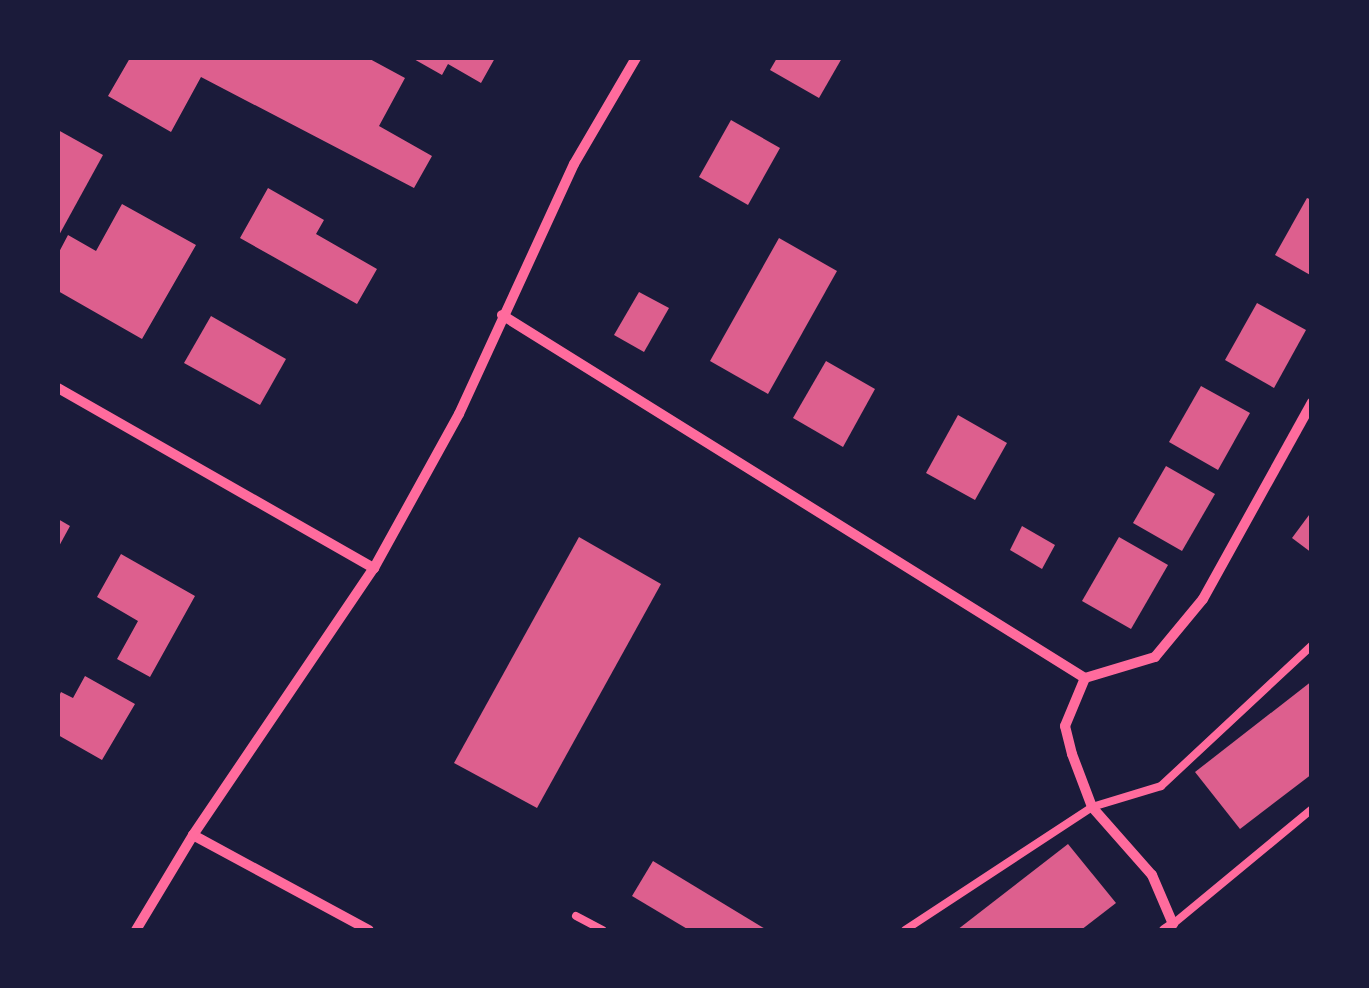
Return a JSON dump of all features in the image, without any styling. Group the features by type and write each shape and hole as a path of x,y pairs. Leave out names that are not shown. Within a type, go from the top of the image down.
{"street":[{"path":"136,930 193,834 374,568 459,414 574,164 636,58"},
{"path":"502,315 1085,678 1155,657 1203,600 1312,402"},
{"path":"58,388 374,568"},
{"path":"1085,678 1066,726 1092,808 1152,875 1168,927"},
{"path":"193,834 369,930"}],"lane":[{"path":"905,930 1092,808 1161,786 1312,646"},
{"path":"1168,927 1312,809"},
{"path":"576,916 602,930"}],"building":[{"path":"130,58 368,58 405,78 379,126 432,156 414,188 201,77 171,132 108,96"},
{"path":"412,58 495,58 481,83 448,64 442,75"},
{"path":"777,58 842,58 819,98 770,70"},
{"path":"731,120 780,148 748,205 699,177"},
{"path":"58,130 103,155 58,237"},
{"path":"268,188 324,220 316,234 377,269 357,304 240,238"},
{"path":"1307,198 1312,200 1312,276 1275,255"},
{"path":"122,204 196,245 142,339 58,291 58,254 68,235 96,251"},
{"path":"779,238 837,271 768,394 710,361"},
{"path":"639,292 669,308 644,352 614,335"},
{"path":"1257,303 1306,330 1274,388 1225,360"},
{"path":"211,316 286,359 260,405 184,363"},
{"path":"826,361 875,389 843,447 793,418"},
{"path":"1201,386 1250,413 1218,470 1169,442"},
{"path":"958,415 1007,443 975,500 926,473"},
{"path":"1166,466 1215,494 1182,551 1133,523"},
{"path":"1312,511 1312,553 1292,538"},
{"path":"58,519 70,526 58,548"},
{"path":"1022,526 1055,545 1042,569 1010,550"},
{"path":"579,537 661,584 537,808 454,763"},
{"path":"1119,537 1168,565 1131,629 1082,601"},
{"path":"121,554 195,596 150,677 117,659 138,621 97,597"},
{"path":"85,676 135,704 102,760 58,735 58,698 61,692 73,698"},
{"path":"1312,681 1312,774 1240,829 1195,772"},
{"path":"1068,844 1116,903 1081,930 957,930"},
{"path":"653,861 767,930 689,930 632,896"}]}
